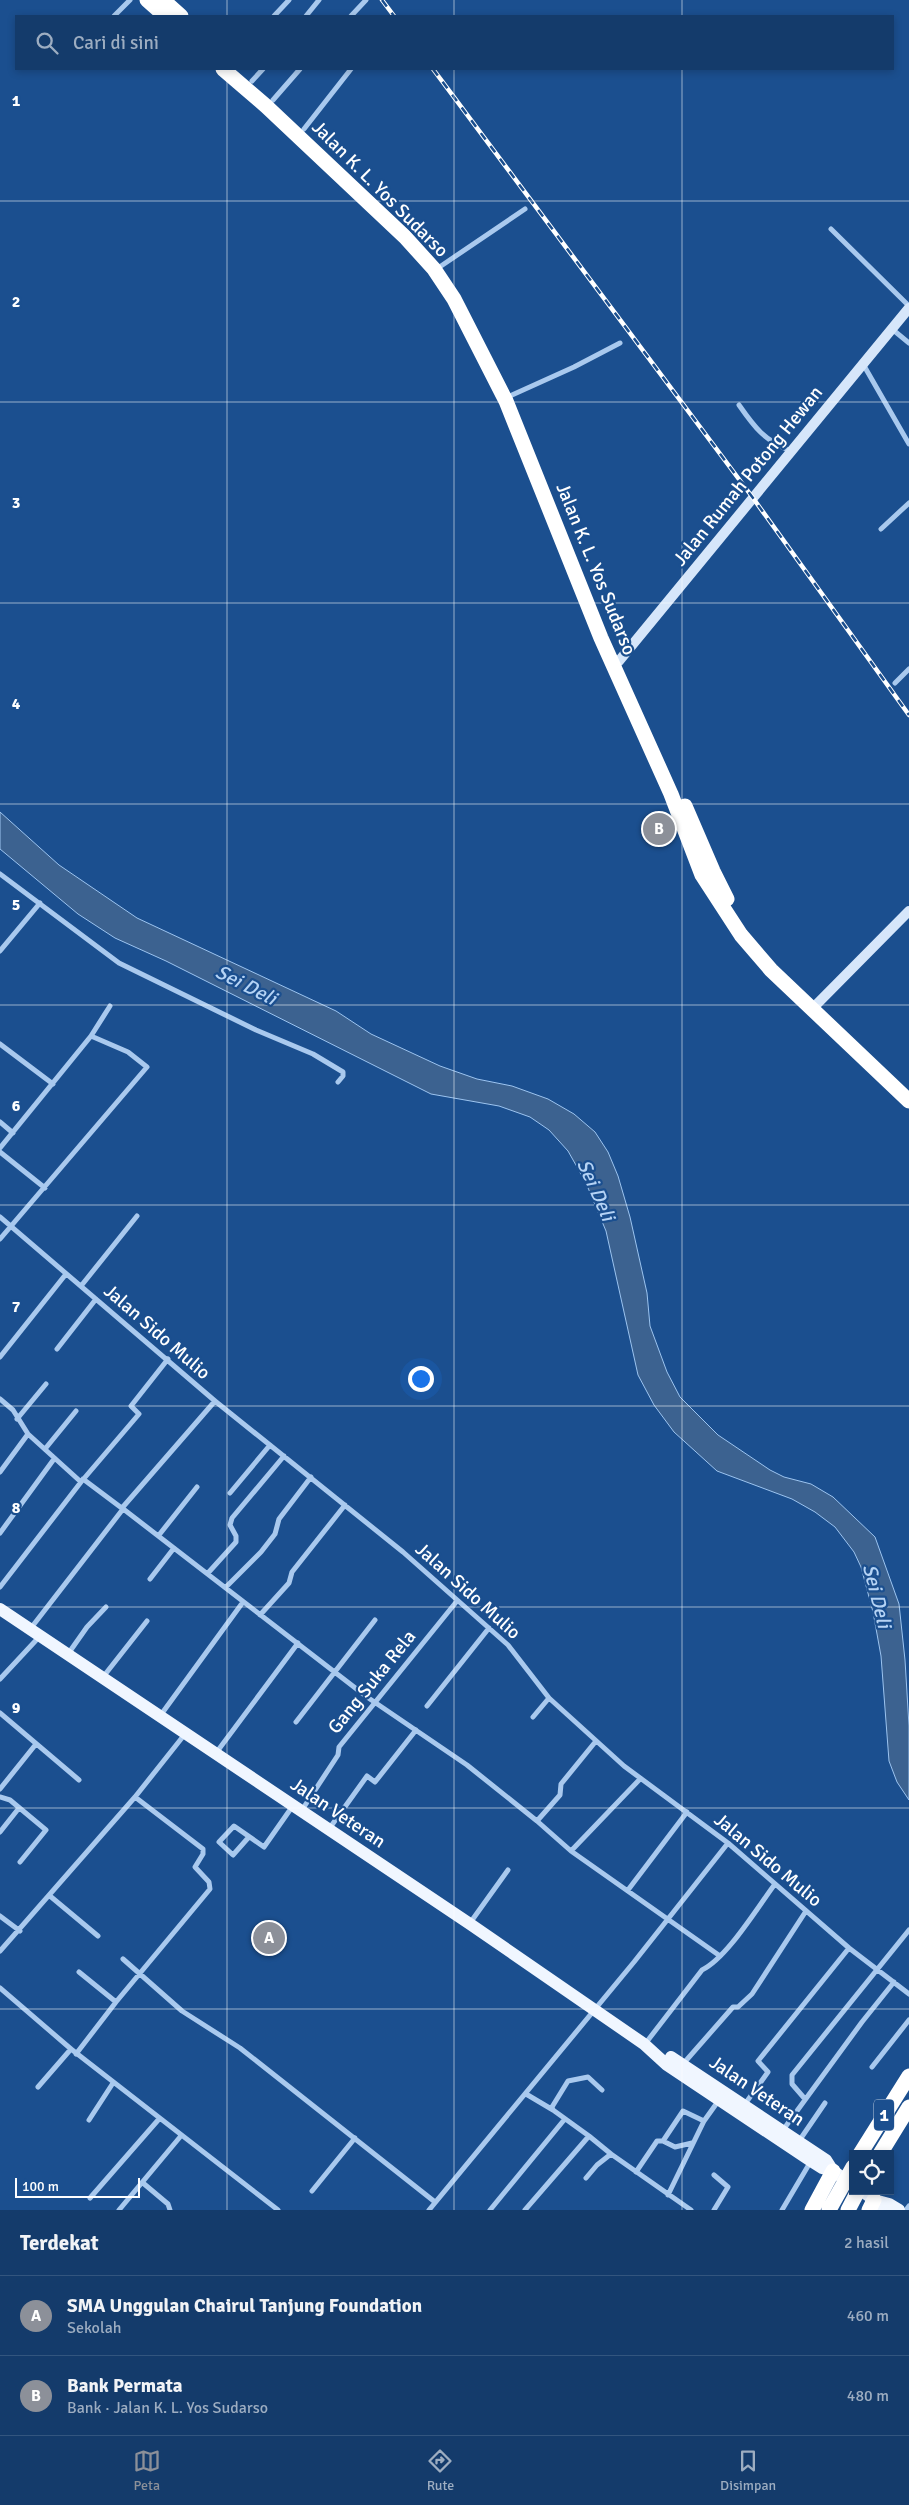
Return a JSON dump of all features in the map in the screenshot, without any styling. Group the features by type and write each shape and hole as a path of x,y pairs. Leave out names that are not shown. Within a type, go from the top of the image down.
{"highway":[{"path":"147,0 164,15"},
{"path":"163,0 180,15"},
{"name":"Jalan K. L. Yos Sudarso","path":"224,70 272,112 405,237 434,269 454,299 506,401 616,663 679,791 713,871 731,905 760,944 814,1006 909,1101"},
{"name":"Jalan K. L. Yos Sudarso","path":"239,70 274,100 412,232 441,266 460,297 512,395 616,663"},
{"name":"Jalan K. L. Yos Sudarso","path":"814,1006 848,1029 909,1088"},
{"name":"1","path":"863,2150 909,2076"},
{"name":"1","path":"882,2150 909,2107"},
{"path":"812,2210 833,2170"},
{"path":"829,2210 849,2174"},
{"path":"848,2210 856,2195"}],"main road":[{"name":"Jalan Veteran","path":"0,1609 470,1924 649,2048 667,2065 822,2168 833,2170"},
{"name":"Jalan Veteran","path":"649,2048 671,2057 783,2130 826,2160 833,2170 849,2182"},
{"path":"865,2195 875,2207 889,2204 899,2210"}],"street":[{"path":"115,15 130,0"},
{"path":"275,15 289,0"},
{"path":"307,15 319,0"},
{"path":"352,15 366,0"},
{"path":"252,81 262,70"},
{"path":"274,100 299,70"},
{"path":"304,129 350,70"},
{"path":"441,266 525,209"},
{"path":"831,229 909,307"},
{"name":"Jalan Rumah Potong Hewan","path":"616,663 909,307"},
{"path":"892,329 909,343"},
{"path":"512,395 574,367 620,343"},
{"path":"863,364 909,444"},
{"path":"740,405 756,431 775,444 791,451"},
{"path":"881,529 909,503"},
{"path":"895,683 909,669"},
{"path":"0,874 119,964 256,1030 312,1054 343,1072 343,1076 338,1082"},
{"path":"0,951 40,903"},
{"path":"814,1006 909,911"},
{"path":"0,1148 91,1036 110,1006"},
{"path":"0,1239 147,1067 128,1052 91,1036"},
{"path":"0,1044 53,1084"},
{"path":"0,1122 13,1133"},
{"path":"0,1152 45,1188"},
{"path":"80,1286 137,1216"},
{"name":"Jalan Sido Mulio","path":"0,1217 215,1401 345,1505 489,1628 508,1645 548,1698 640,1779 728,1843 849,1948 909,1994"},
{"path":"0,1357 66,1274"},
{"path":"57,1349 96,1299"},
{"path":"0,1587 82,1480 139,1414 131,1406 168,1360"},
{"path":"17,1419 46,1384"},
{"path":"0,1400 13,1410 28,1434 54,1459 159,1535 243,1602 374,1701 467,1765 571,1851 668,1917 720,1956"},
{"path":"0,1679 36,1633 123,1509 215,1401"},
{"path":"45,1450 76,1411"},
{"path":"0,1472 28,1434"},
{"path":"230,1493 270,1445"},
{"path":"208,1573 236,1542 236,1536 230,1525 232,1518 284,1456"},
{"path":"0,1533 54,1459"},
{"path":"226,1587 261,1552 275,1534 279,1519 311,1477"},
{"path":"159,1535 197,1487"},
{"path":"260,1615 289,1583 292,1572 345,1505"},
{"path":"150,1579 174,1548"},
{"name":"Gang Suka Rela","path":"248,1838 264,1847 338,1755 339,1748 374,1701 457,1601"},
{"path":"160,1716 243,1602"},
{"path":"68,1654 87,1627 106,1607"},
{"path":"296,1722 375,1620"},
{"path":"103,1678 147,1621"},
{"path":"427,1706 489,1628"},
{"path":"215,1753 298,1643"},
{"path":"533,1717 548,1698"},
{"path":"0,1713 79,1780"},
{"path":"328,1829 367,1776 375,1782 416,1730"},
{"path":"0,1952 135,1797 186,1733"},
{"path":"537,1821 560,1794 561,1784 596,1741"},
{"path":"0,1789 36,1744"},
{"path":"571,1851 640,1779"},
{"path":"0,1796 10,1800 46,1830 20,1862"},
{"path":"76,2054 116,2002 210,1888 209,1882 194,1866 203,1854 203,1849 135,1797"},
{"path":"0,1832 19,1808"},
{"path":"628,1890 687,1812"},
{"path":"234,1826 248,1838 233,1855 219,1842 234,1826"},
{"path":"429,2210 634,1962 728,1843"},
{"path":"470,1924 508,1870"},
{"path":"649,2048 702,1970 713,1964 720,1956 775,1884"},
{"path":"50,1896 98,1936"},
{"path":"683,2065 733,2007 738,2007 752,1994 806,1911"},
{"path":"0,1916 20,1931"},
{"path":"805,2099 792,2084 792,2075 909,1930"},
{"path":"744,2104 768,2072 758,2061 849,1948"},
{"path":"123,1959 182,2011 240,2048 435,2202"},
{"path":"79,1972 116,2002"},
{"path":"783,2130 862,2022 894,1982"},
{"path":"0,1988 76,2054 278,2210"},
{"path":"872,2067 909,2020"},
{"path":"38,2087 71,2049"},
{"path":"553,2110 552,2107 570,2080 588,2077 602,2090"},
{"path":"89,2120 113,2083"},
{"path":"526,2094 553,2110 564,2120 691,2210"},
{"path":"668,2194 704,2121 720,2100"},
{"path":"799,2141 825,2103"},
{"path":"663,2141 683,2111 704,2121"},
{"path":"90,2198 158,2119"},
{"path":"490,2210 564,2120"},
{"path":"120,2210 180,2136"},
{"path":"525,2210 589,2136"},
{"path":"312,2191 355,2138"},
{"path":"636,2172 657,2141 663,2141 675,2147 692,2143"},
{"path":"586,2178 597,2165 611,2154"},
{"path":"782,2210 811,2161"},
{"path":"714,2175 728,2187 714,2210"},
{"path":"143,2183 168,2204 170,2210"},
{"path":"906,2210 909,2206"}],"water":[{"name":"Sei Deli","path":"0,812 59,865 137,918 336,1011 371,1034 440,1066 477,1079 512,1086 548,1099 574,1114 595,1132 608,1152 618,1176 630,1217 647,1293 650,1326 667,1372 680,1397 718,1435 770,1470 784,1477 811,1484 833,1497 875,1537 899,1604 909,1726 909,1800 897,1782 889,1761 881,1656 873,1612 861,1567 854,1552 835,1527 815,1512 792,1499 717,1471 674,1432 654,1405 638,1375 606,1231 586,1183 568,1151 549,1130 530,1117 499,1106 431,1094 166,961 115,938 78,914 0,849"}],"railway":[{"path":"382,0 393,15"},
{"path":"434,70 753,498 909,715"}],"place":[{"name":"Bank Permata","path":"659,829"},
{"name":"SMA Unggulan Chairul Tanjung Foundation","path":"269,1938"}]}
